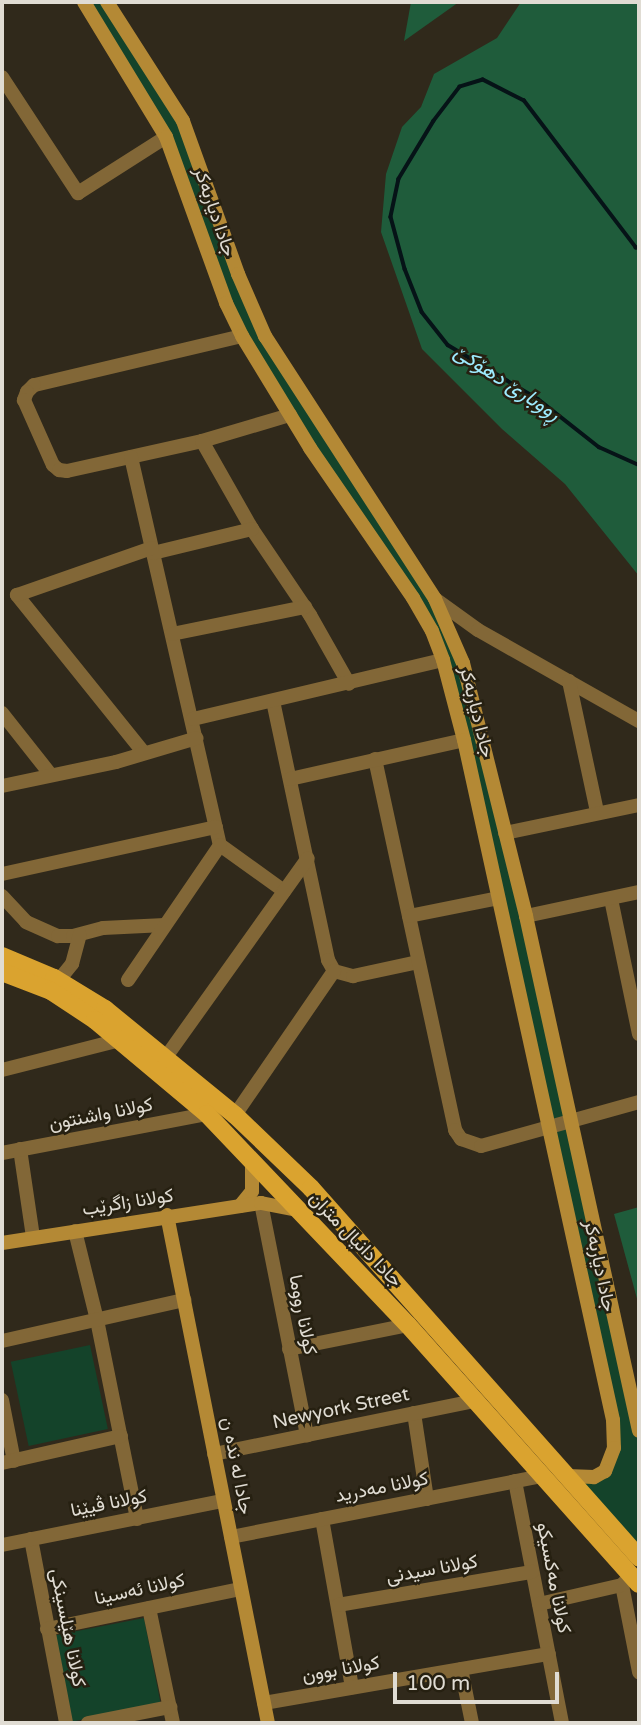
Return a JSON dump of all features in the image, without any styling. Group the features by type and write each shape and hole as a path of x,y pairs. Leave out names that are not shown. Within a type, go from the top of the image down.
{"main road":[{"name":"جادا دیاربه‌كر","path":"84,2 166,137 226,303 242,336 290,415 412,598 432,631 443,660 464,740 615,1435 614,1448 605,1471 594,1476 567,1476"},
{"name":"جادا دیاربه‌كر","path":"107,2 183,121 238,274 265,336 435,598 463,663 526,916 639,1431"},
{"path":"102,30 119,19"},
{"name":"جادا دانيال متران","path":"5,967 59,981 105,1009 235,1115 311,1188 639,1557"},
{"name":"جادا دانيال متران","path":"5,967 51,991 120,1040 207,1114 408,1325 631,1581"},
{"path":"240,1206 252,1191 252,1161"},
{"name":"كولانا زاگرێب","path":"2,1243 167,1215 261,1203 298,1210"},
{"name":"جادا له نده ن","path":"167,1215 268,1723"}],"street":[{"path":"2,77 78,193 166,137"},
{"path":"242,336 34,385 27,392 24,401 53,465 59,470 67,471 202,442 290,415"},
{"path":"202,442 252,528 305,607 349,684"},
{"path":"131,457 220,845 284,891"},
{"path":"145,753 17,595 153,551 252,528"},
{"path":"435,598 478,630 639,722"},
{"path":"172,634 305,607"},
{"path":"193,719 443,660"},
{"path":"569,681 597,812"},
{"path":"273,701 328,960 334,971 353,976 418,962"},
{"path":"2,713 51,775"},
{"path":"4,782 51,775 197,738"},
{"path":"290,779 464,740"},
{"path":"375,760 455,1130 461,1139 481,1146 639,1102"},
{"path":"505,833 639,805"},
{"path":"2,874 216,827"},
{"path":"128,980 220,845"},
{"path":"166,1057 308,859"},
{"path":"526,916 639,892"},
{"path":"2,896 19,917 58,936 80,935 103,928 165,925"},
{"path":"409,916 498,898"},
{"path":"611,899 637,1012 639,1034"},
{"path":"59,981 72,964 80,935"},
{"path":"235,1115 334,971"},
{"path":"2,1070 120,1040"},
{"name":"كولانا واشنتون","path":"2,1153 207,1114"},
{"path":"20,1149 33,1237"},
{"name":"كولانا رووما","path":"261,1203 307,1435"},
{"path":"75,1231 97,1320 137,1519"},
{"path":"2,1341 184,1300"},
{"path":"289,1349 408,1325"},
{"path":"2,1400 8,1462 121,1436"},
{"name":"Newyork Street","path":"214,1454 475,1401"},
{"path":"414,1413 427,1499"},
{"name":"كولانا مه‌درید","path":"231,1537 541,1476"},
{"name":"كولانا مەکسیکو","path":"514,1481 562,1723"},
{"name":"كولانا ڤیێنا","path":"2,1545 223,1500"},
{"path":"322,1519 352,1687"},
{"name":"كولانا ھێلسینکی","path":"31,1539 66,1723"},
{"name":"كولانا سيدنى","path":"338,1605 533,1572"},
{"path":"539,1604 631,1581 639,1672"},
{"name":"كولانا ئەسینا","path":"47,1629 241,1589"},
{"path":"149,1608 173,1723"},
{"name":"كولانا بوون","path":"264,1703 549,1654"},
{"path":"461,1669 472,1723"},
{"path":"88,1723 170,1707"}],"green space":[{"path":"84,2 108,2 183,121 265,336 435,599 463,663 639,1431 639,1557 567,1476 605,1470 615,1435 432,631 242,336 186,185"},
{"path":"411,2 459,2 404,41"},
{"path":"521,2 639,2 639,576 565,484 502,429 422,349 381,232 386,174 402,127 421,107 434,74 497,38"},
{"path":"639,1207 639,1306 614,1214"},
{"path":"90,1345 108,1429 29,1446 11,1362"},
{"path":"144,1618 161,1704 72,1722 56,1635"}],"waterway":[{"name":"ڕووبارێ دهۆكێ","path":"639,248 636,248 524,101 483,80 460,87 434,121 399,179 391,217 405,269 422,312 448,345 538,399 599,447 639,465"}]}
